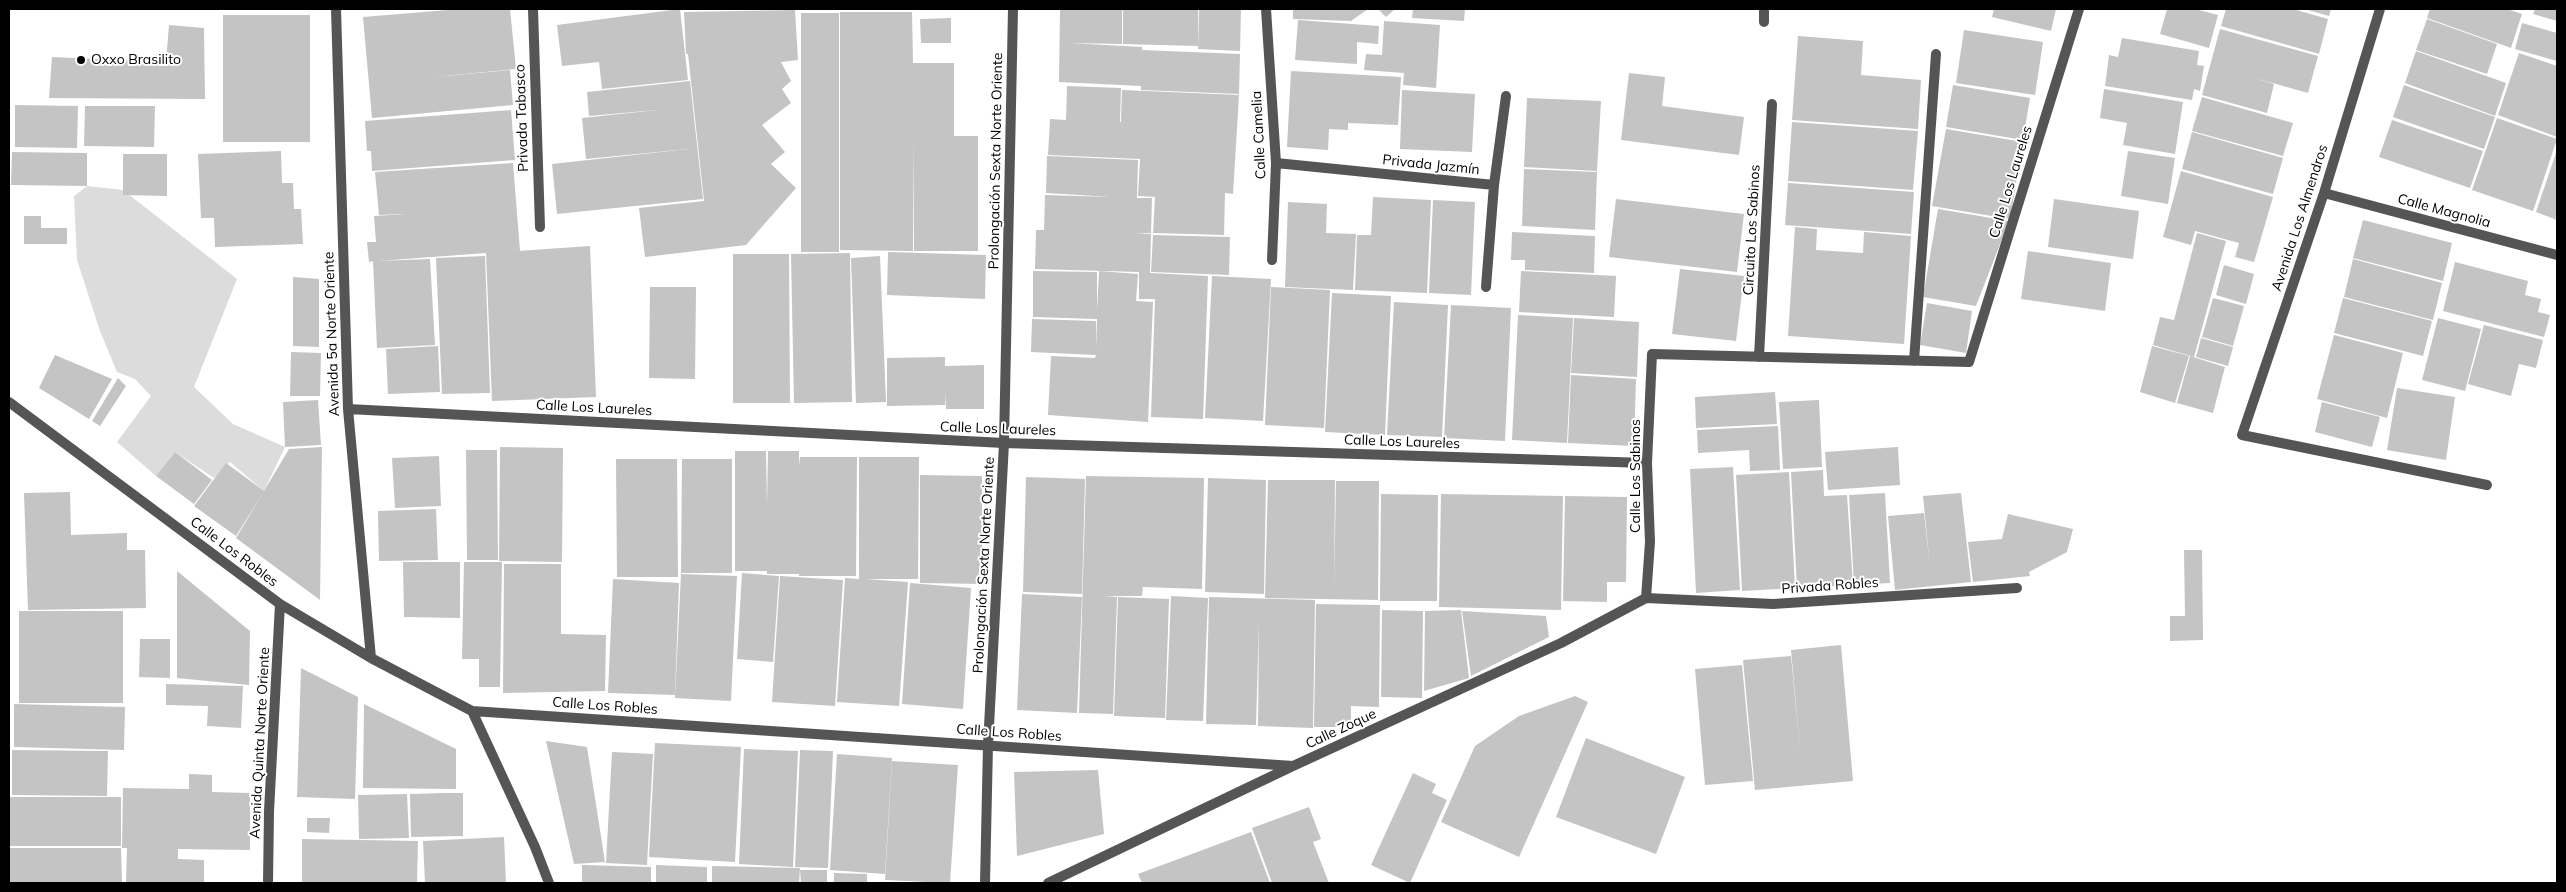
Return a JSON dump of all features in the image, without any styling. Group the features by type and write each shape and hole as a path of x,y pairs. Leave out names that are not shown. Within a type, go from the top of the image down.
{"street":[{"name":"Avenida 5a Norte Oriente","path":"336,9 348,409 371,658"},
{"name":"Privada Tabasco","path":"533,9 540,227"},
{"name":"Prolongación Sexta Norte Oriente","path":"985,883 988,745 1004,443 1013,9"},
{"name":"Calle Camelia","path":"1266,9 1276,163 1272,260"},
{"path":"1764,9 1764,22"},
{"name":"Calle Los Laureles","path":"1914,361 1969,362 2078,9"},
{"name":"Avenida Los Almendros","path":"2380,9 2324,193 2242,435 2487,485"},
{"path":"1759,357 1914,361 1936,54"},
{"name":"Privada Jazmín","path":"1276,163 1494,186 1506,96"},
{"name":"Circuito Los Sabinos","path":"1759,357 1772,104"},
{"path":"1486,287 1494,186"},
{"name":"Calle Magnolia","path":"2324,193 2557,255"},
{"name":"Calle Los Sabinos","path":"1646,598 1650,542 1647,463 1652,354 1759,357"},
{"name":"Calle Los Robles","path":"9,402 280,604 371,658 472,711 1293,766"},
{"name":"Calle Los Laureles","path":"348,409 1004,443 1647,463"},
{"name":"Privada Robles","path":"1646,598 1773,604 2017,588"},
{"name":"Calle Zoque","path":"1048,883 1293,766 1561,643 1646,598"},
{"name":"Avenida Quinta Norte Oriente","path":"268,883 269,811 280,604"},
{"path":"472,711 535,847 549,883"}],"shaded area":[{"path":"87,186 123,190 237,279 194,387 233,424 285,447 264,491 230,462 214,478 175,452 156,476 117,442 151,396 135,379 117,372 100,331 77,260 74,196"}],"building":[{"path":"460,9 510,9 516,69 424,78 510,70 513,105 372,118 363,17"},
{"path":"680,9 688,80 602,89 599,62 562,66 557,25"},
{"path":"1060,9 1122,10 1122,44 1069,43 1142,47 1142,50 1240,54 1239,94 1141,90 1141,86 1059,82"},
{"path":"1123,9 1198,9 1198,46 1123,44"},
{"path":"1199,9 1241,9 1240,51 1198,49"},
{"path":"1293,9 1368,9 1351,21 1293,19"},
{"path":"1378,9 1395,9 1386,17"},
{"path":"1413,9 1465,9 1464,21 1412,18"},
{"path":"1994,9 2056,9 2051,31 1992,17"},
{"path":"2167,9 2195,9 2218,15 2209,48 2160,34"},
{"path":"2226,9 2293,9 2328,19 2319,54 2221,26"},
{"path":"2304,9 2331,9 2329,16"},
{"path":"2430,9 2507,9 2522,14 2511,48 2427,18"},
{"path":"2535,9 2557,9 2557,21 2533,14"},
{"path":"795,10 798,60 781,62 791,81 782,89 791,103 762,125 785,152 771,164 796,188 746,245 645,257 639,208 704,201 688,54 686,54 684,12"},
{"path":"840,12 912,12 913,63 954,63 954,136 978,136 978,251 914,251 913,136 913,251 840,250"},
{"path":"801,13 839,13 839,252 801,252"},
{"path":"223,15 310,15 310,142 223,142"},
{"path":"951,18 951,43 921,43 920,19"},
{"path":"2427,19 2497,44 2487,74 2416,50"},
{"path":"1298,20 1379,26 1378,44 1357,42 1357,64 1295,60"},
{"path":"1384,21 1440,25 1436,88 1403,85 1404,73 1364,70 1366,54 1382,55"},
{"path":"2522,23 2557,33 2557,61 2515,49"},
{"name":"Oxxo Brasilito","path":"169,25 204,28 205,99 49,98 52,57 166,62"},
{"path":"2220,29 2318,56 2308,93 2251,77 2274,84 2267,113 2202,95"},
{"path":"1964,30 2043,42 2035,95 1956,83"},
{"path":"1798,36 1863,41 1861,75 1921,80 1918,129 1792,120"},
{"path":"2122,38 2199,51 2197,65 2204,66 2200,91 2194,89 2192,100 2105,86 2109,55 2118,57"},
{"path":"2416,51 2506,83 2495,116 2405,83"},
{"path":"2519,53 2557,66 2557,137 2498,115"},
{"path":"1291,71 1401,77 1398,125 1348,123 1348,130 1329,129 1328,150 1287,147"},
{"path":"1629,73 1665,77 1662,106 1744,117 1739,155 1621,140"},
{"path":"690,81 703,199 557,214 552,164 688,149 586,159 582,118 657,110 589,116 587,92"},
{"path":"1953,85 2030,98 2023,140 1946,127"},
{"path":"2404,85 2495,117 2484,149 2393,117"},
{"path":"1067,86 1121,88 1120,122 1146,123 1121,122 1122,90 1239,95 1233,194 1225,193 1224,235 1153,233 1155,197 1138,196 1140,159 1048,155 1050,119 1066,120"},
{"path":"2104,89 2183,102 2175,154 2123,145 2127,123 2100,118"},
{"path":"1402,90 1475,94 1472,152 1400,149"},
{"path":"2202,97 2293,123 2283,156 2192,131"},
{"path":"1527,98 1601,101 1597,171 1524,167"},
{"path":"15,105 78,106 77,148 15,147"},
{"path":"85,106 155,106 154,147 84,146"},
{"path":"511,110 515,160 372,171 371,151 367,151 365,121"},
{"path":"2497,118 2557,139 2533,211 2472,190"},
{"path":"2392,120 2483,151 2470,188 2379,157"},
{"path":"1792,122 1918,131 1913,190 1788,181"},
{"path":"1946,129 2023,142 2010,219 1932,206"},
{"path":"2192,132 2283,158 2273,194 2182,169"},
{"path":"2557,150 2557,220 2536,212"},
{"path":"281,151 282,183 293,183 294,209 301,209 303,244 215,247 214,218 201,218 198,154"},
{"path":"2128,151 2175,158 2168,204 2121,196"},
{"path":"12,152 87,153 87,186 11,185"},
{"path":"123,154 167,154 167,196 123,195"},
{"path":"1047,156 1138,160 1137,198 1152,198 1151,233 1136,233 1151,234 1150,273 1208,276 1203,419 1151,417 1155,299 1139,299 1139,272 1035,269 1036,230 1044,230 1045,195 1112,197 1046,193"},
{"path":"513,163 520,251 590,246 596,397 492,401 486,253 378,261 430,259 435,345 377,348 373,261 369,262 367,242 376,242 374,216 406,214 379,215 375,172"},
{"path":"1524,169 1597,172 1595,230 1522,226"},
{"path":"2181,171 2273,197 2254,262 2235,257 2239,243 2195,231 2191,245 2163,237"},
{"path":"1788,183 1914,192 1911,234 1785,225"},
{"path":"1373,197 1431,200 1427,293 1355,290 1357,235 1371,235"},
{"path":"1616,199 1744,214 1737,272 1609,257"},
{"path":"2054,199 2139,211 2133,259 2048,247"},
{"path":"1433,200 1475,202 1471,295 1429,293"},
{"path":"1288,202 1327,204 1326,233 1356,234 1353,290 1285,287"},
{"path":"1938,209 2009,221 1976,306 1923,297"},
{"path":"24,216 41,216 41,228 67,228 67,244 24,244"},
{"path":"2363,220 2452,243 2443,281 2353,258"},
{"path":"1795,227 1817,229 1816,250 1863,253 1864,232 1911,236 1904,344 1788,336"},
{"path":"1512,232 1595,236 1594,273 1525,270 1525,260 1511,260"},
{"path":"2197,233 2226,241 2194,357 2153,345 2160,317 2174,320"},
{"path":"1153,235 1230,237 1229,275 1151,272"},
{"path":"2028,251 2111,263 2105,311 2021,299"},
{"path":"888,252 986,255 985,299 887,295"},
{"path":"850,253 852,402 794,403 791,254"},
{"path":"733,254 789,254 790,403 733,403"},
{"path":"485,256 490,393 442,394 436,258"},
{"path":"880,256 886,402 856,403 851,258"},
{"path":"2353,259 2442,283 2433,320 2344,297"},
{"path":"2455,262 2528,281 2525,295 2541,299 2538,312 2550,315 2544,337 2443,311"},
{"path":"2224,265 2254,274 2246,304 2216,295"},
{"path":"1680,269 1744,276 1736,341 1672,334"},
{"path":"1033,271 1097,272 1097,311 1099,271 1138,274 1136,301 1153,302 1148,422 1048,415 1051,356 1095,358 1096,355 1031,352 1032,319 1096,321 1096,349 1097,319 1033,317"},
{"path":"1521,271 1616,276 1614,317 1519,312"},
{"path":"1212,276 1271,279 1263,421 1205,418"},
{"path":"293,277 319,279 319,347 293,346"},
{"path":"650,287 696,287 695,379 649,378"},
{"path":"1271,287 1330,290 1324,428 1265,425"},
{"path":"1332,293 1391,296 1385,435 1325,432"},
{"path":"2213,298 2244,306 2233,346 2202,337"},
{"path":"2343,298 2432,321 2423,356 2334,333"},
{"path":"1394,302 1448,305 1442,437 1387,435"},
{"path":"1927,303 1972,311 1966,353 1920,345"},
{"path":"1451,305 1511,308 1505,441 1444,438"},
{"path":"1518,315 1573,318 1567,443 1512,440"},
{"path":"1574,318 1639,322 1637,377 1571,373"},
{"path":"2438,318 2481,329 2465,391 2422,380"},
{"path":"2484,325 2543,340 2536,368 2519,364 2511,396 2468,384"},
{"path":"2334,335 2403,353 2387,418 2317,399"},
{"path":"2201,338 2233,347 2228,366 2196,357"},
{"path":"438,346 440,392 388,394 386,349"},
{"path":"2152,346 2189,356 2175,403 2140,392"},
{"path":"291,352 321,353 320,396 290,396"},
{"path":"55,355 112,379 89,419 39,388"},
{"path":"2190,356 2225,367 2213,413 2177,403"},
{"path":"945,357 945,366 984,365 984,409 946,409 945,392 945,405 887,406 887,358"},
{"path":"1571,375 1636,379 1634,446 1568,443"},
{"path":"118,378 126,386 100,426 92,421"},
{"path":"2397,388 2455,397 2446,460 2387,450"},
{"path":"1775,392 1777,424 1696,428 1695,397"},
{"path":"318,400 321,445 285,447 283,402"},
{"path":"1819,400 1822,467 1783,469 1779,402"},
{"path":"2322,402 2380,417 2372,447 2315,432"},
{"path":"1778,426 1780,470 1750,471 1749,450 1698,453 1697,430"},
{"path":"322,447 320,600 236,538 289,449"},
{"path":"500,447 563,448 562,562 499,561"},
{"path":"1898,447 1900,485 1828,490 1825,452"},
{"path":"466,450 497,450 498,560 467,560"},
{"path":"735,451 766,451 767,505 768,451 799,451 799,466 800,457 857,457 856,576 799,576 799,574 767,574 767,571 735,571"},
{"path":"175,452 212,480 194,504 156,476"},
{"path":"439,456 441,506 395,508 392,458"},
{"path":"859,457 919,457 918,579 865,579 908,582 899,706 837,702 845,578 859,579"},
{"path":"616,459 677,459 678,577 617,577"},
{"path":"682,459 732,459 732,573 681,573"},
{"path":"226,463 264,491 236,536 194,506"},
{"path":"1733,467 1740,590 1696,593 1690,469"},
{"path":"1823,470 1824,496 1847,495 1853,585 1797,588 1791,472"},
{"path":"1789,472 1795,588 1742,591 1736,475"},
{"path":"920,475 982,476 982,584 920,583"},
{"path":"1086,476 1204,478 1202,589 1143,587 1142,596 1103,596 1117,597 1113,714 1079,713"},
{"path":"1026,477 1085,479 1082,594 1023,592"},
{"path":"1208,478 1266,480 1264,594 1205,592"},
{"path":"1268,480 1335,480 1334,588 1336,481 1379,481 1378,600 1265,598"},
{"path":"70,492 71,535 127,533 127,550 145,550 146,608 28,610 24,493"},
{"path":"1885,493 1890,583 1854,585 1849,495"},
{"path":"1961,493 1971,582 1895,590 1888,516 1924,513 1930,567 1923,496"},
{"path":"1381,494 1438,495 1437,601 1380,601"},
{"path":"1441,494 1563,496 1561,610 1439,607"},
{"path":"1565,496 1627,497 1626,582 1607,582 1607,602 1563,601"},
{"path":"436,509 438,560 379,561 378,511"},
{"path":"2008,514 2073,529 2067,552 2029,572 2030,576 1973,582 1968,542 2002,539"},
{"path":"2184,550 2202,550 2203,640 2170,641 2170,616 2185,616"},
{"path":"403,562 460,562 460,618 404,617"},
{"path":"464,562 502,562 500,687 479,687 479,659 462,659"},
{"path":"504,564 561,564 561,634 606,635 605,691 503,693"},
{"path":"177,571 250,631 249,685 177,678"},
{"path":"742,573 779,576 773,662 737,659"},
{"path":"681,574 737,576 731,701 675,698"},
{"path":"780,576 843,580 835,706 772,702"},
{"path":"613,579 679,583 675,695 608,693"},
{"path":"910,583 971,588 963,709 902,704"},
{"path":"1022,594 1082,597 1077,713 1017,710"},
{"path":"1171,596 1208,598 1203,721 1166,720"},
{"path":"1118,597 1169,599 1165,718 1114,716"},
{"path":"1209,597 1315,600 1313,728 1258,726 1259,623 1256,725 1206,724"},
{"path":"1316,604 1380,605 1379,707 1351,706 1351,727 1314,727"},
{"path":"1382,610 1423,611 1422,698 1381,697"},
{"path":"1461,610 1469,678 1424,691 1425,611"},
{"path":"19,611 123,611 123,703 19,703"},
{"path":"1462,611 1546,616 1549,637 1471,676"},
{"path":"140,639 170,639 170,678 139,677"},
{"path":"1841,645 1853,781 1755,790 1743,660 1791,656 1801,760 1791,650"},
{"path":"1742,665 1753,781 1705,785 1695,669"},
{"path":"301,668 358,697 355,799 297,797"},
{"path":"166,684 243,686 241,728 207,726 208,706 166,705"},
{"path":"1575,696 1588,702 1519,857 1441,822 1475,746 1519,716"},
{"path":"14,704 125,707 124,750 14,747"},
{"path":"364,704 456,749 456,789 363,788"},
{"path":"1586,738 1685,777 1656,854 1556,817"},
{"path":"546,741 587,747 605,862 574,864"},
{"path":"655,743 741,747 735,862 649,857"},
{"path":"744,749 798,751 793,867 739,864"},
{"path":"12,750 108,751 107,796 12,795"},
{"path":"800,750 833,751 828,868 795,867"},
{"path":"612,752 653,754 647,865 606,863"},
{"path":"837,754 892,758 885,874 830,870"},
{"path":"892,761 958,765 950,883 885,880"},
{"path":"1098,770 1104,834 1017,856 1014,772"},
{"path":"1413,773 1436,784 1432,793 1447,800 1410,883 1371,865"},
{"path":"189,774 212,775 212,792 250,793 250,850 178,849 178,859 204,860 204,883 126,883 127,848 122,848 123,788 189,789"},
{"path":"463,793 463,836 411,837 410,794"},
{"path":"407,794 409,838 359,839 358,795"},
{"path":"9,797 121,797 121,846 9,846"},
{"path":"1309,807 1321,839 1313,842 1329,883 1272,883 1252,828"},
{"path":"307,818 330,818 329,833 307,832"},
{"path":"1251,832 1270,883 1142,883 1138,874"},
{"path":"504,837 506,883 425,883 423,841"},
{"path":"302,839 418,841 417,883 302,882"},
{"path":"9,848 121,848 122,883 9,883"},
{"path":"582,865 651,867 651,883 582,883"},
{"path":"656,865 707,867 707,883 656,883"},
{"path":"712,866 800,868 799,883 712,883"},
{"path":"800,870 827,870 827,883 801,883"},
{"path":"834,873 867,874 867,883 834,883"}],"place":[{"name":"Oxxo Brasilito","path":"81,60"}]}
